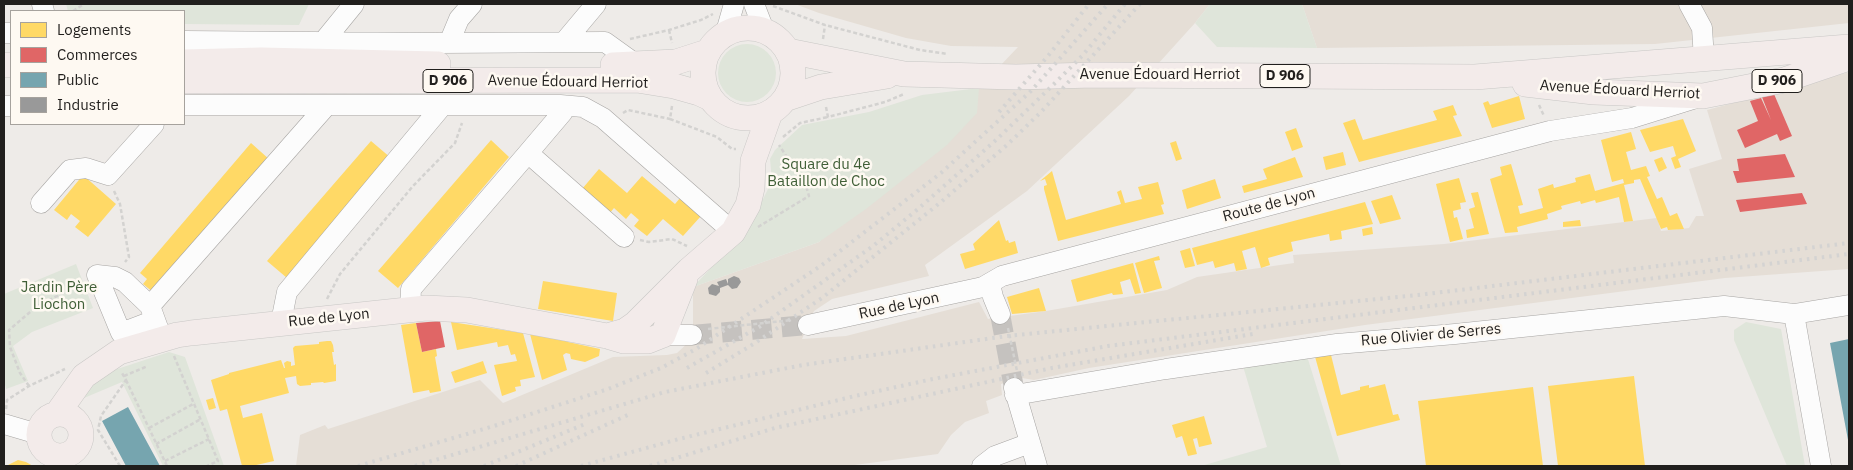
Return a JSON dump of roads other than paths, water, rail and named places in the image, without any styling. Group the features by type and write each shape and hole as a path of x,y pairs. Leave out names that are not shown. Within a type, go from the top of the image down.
{"main road":[{"path":"750,154 777,106 791,88 793,76 792,63 788,52 778,38 764,30 751,27 738,28 726,32 715,41 707,52 703,63 702,76 704,87 710,98 719,108 731,115 744,118 757,118 777,106"},
{"name":"Avenue Édouard Herriot","path":"788,52 904,74 1016,77 1094,75 1475,77 1849,48"},
{"name":"Avenue Édouard Herriot","path":"185,62 261,60 447,64 637,65 676,62 707,52"},
{"name":"Avenue Édouard Herriot","path":"1475,77 1594,92 1703,96 1784,80 1849,58"},
{"name":"Avenue Édouard Herriot","path":"777,106 821,87 904,74"},
{"name":"Avenue Édouard Herriot","path":"185,82 637,80 674,86 710,98"},
{"path":"607,336 625,331 634,324 695,265 733,232 748,205 752,188 750,154 731,115"},
{"path":"653,306 653,323 655,328 663,335 695,265"},
{"name":"Rue de Lyon","path":"67,410 84,376 161,325 281,322 410,310 467,310 607,336 624,341 648,341 663,335"},
{"path":"67,410 78,425 81,437 76,448 77,459 50,454 41,446 38,434 42,423 46,419 67,410"}],"street":[{"path":"323,42 354,4"},
{"path":"449,43 459,19 472,4"},
{"path":"565,41 596,4"},
{"path":"754,4 764,30"},
{"path":"1689,4 1702,28 1704,60"},
{"path":"726,6 726,32"},
{"path":"185,41 605,42 637,65"},
{"name":"Route de Lyon","path":"1550,131 1581,118 1590,110 1594,92"},
{"name":"Route de Lyon","path":"990,284 1002,276 1550,131 1632,118 1703,96"},
{"path":"161,325 125,282 106,276 121,333 161,325 327,105"},
{"path":"185,106 583,107 603,118 733,232"},
{"path":"281,322 287,292 442,106"},
{"path":"410,310 411,289 566,106"},
{"path":"41,203 70,170 86,168 108,175 153,125"},
{"path":"528,153 624,237"},
{"path":"990,284 1000,314"},
{"name":"Rue de Lyon","path":"808,325 921,302 983,288 990,284"},
{"name":"Rue Olivier de Serres","path":"1030,443 1015,392 1337,344 1455,334 1724,306 1794,314 1849,305"},
{"path":"1794,314 1821,466"},
{"name":"Rue de Lyon","path":"663,335 692,335"},
{"path":"4,424 38,434"},
{"path":"982,466 995,456 1030,443 1038,466"}],"tunnel":[{"path":"1000,314 1014,388"},
{"path":"692,335 808,325"}],"railway":[{"path":"999,112 1048,56 1089,4"},
{"path":"358,466 494,426 608,389 661,368 696,349 822,265 941,173 1031,91 1108,4"},
{"path":"687,368 759,327 873,246 918,209 996,140 1053,85 1082,56 1125,4"},
{"path":"706,373 822,298 941,202 1007,145 1041,112 1140,4"},
{"path":"415,466 665,392 803,365 1007,336 1418,295 1849,243"},
{"path":"581,466 679,439 855,396 933,379 1108,346 1849,254"},
{"path":"650,466 775,428 1052,368 1253,334"},
{"path":"516,466 632,413"},
{"path":"484,466 585,424"}],"park label":[{"name":"Square du 4e Bataillon de Choc","path":"826,174"},
{"name":"Jardin Père Liochon","path":"59,296"}]}
